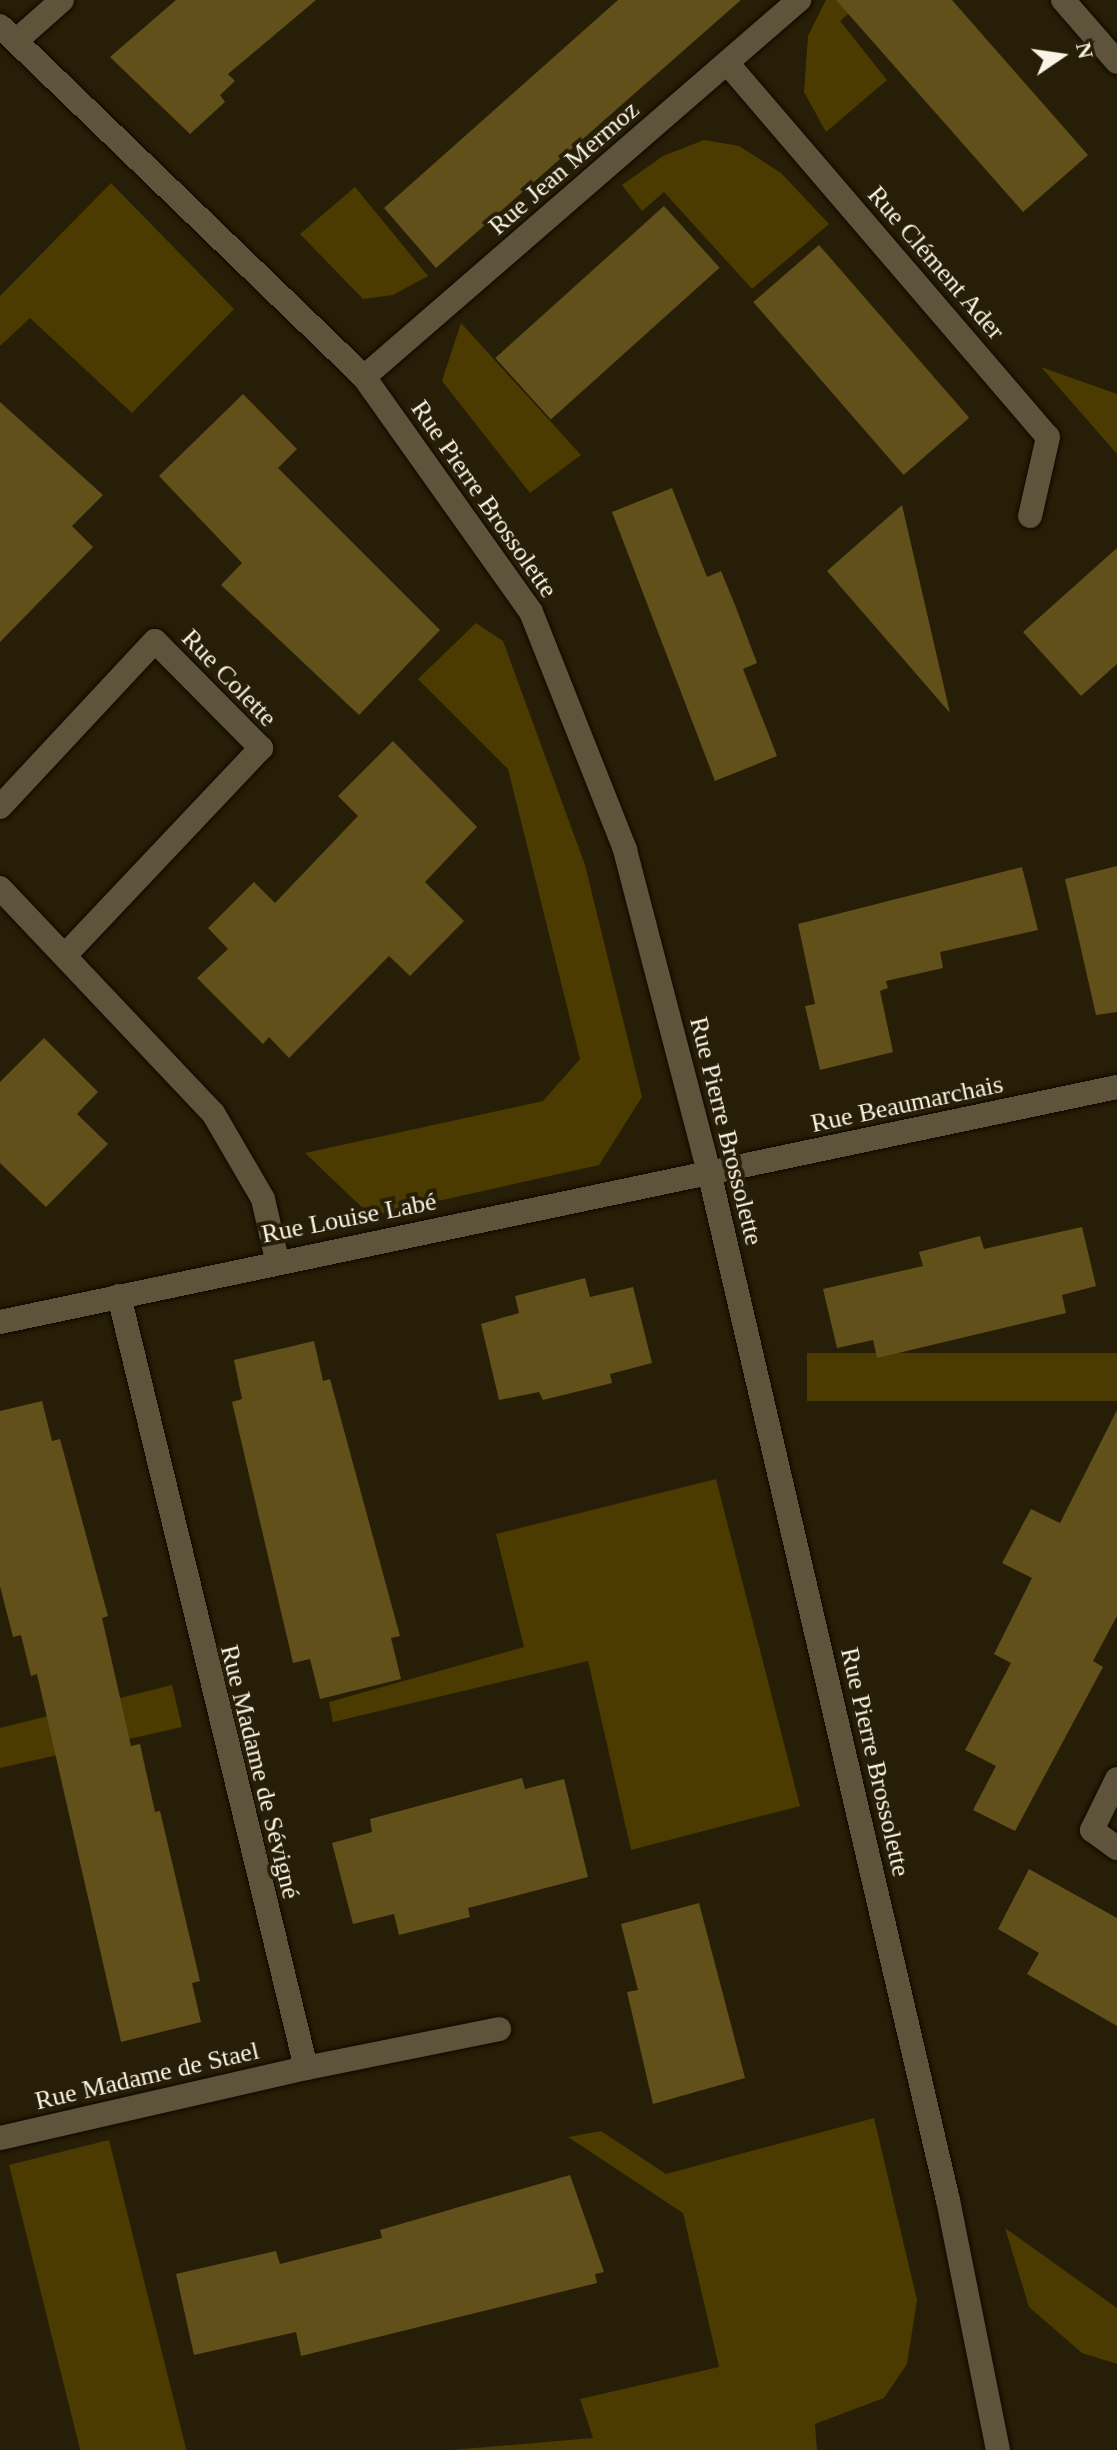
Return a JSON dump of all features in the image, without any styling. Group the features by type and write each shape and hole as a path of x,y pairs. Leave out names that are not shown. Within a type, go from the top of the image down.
{"street":[{"path":"8,33 62,0"},
{"name":"Rue Jean Mermoz","path":"364,377 799,0"},
{"path":"1071,3 1117,62"},
{"name":"Rue Pierre Brossolette","path":"8,33 364,377 531,612 625,850 710,1176 948,2200 998,2450"},
{"name":"Rue Clément Ader","path":"728,64 1048,437 1030,516"},
{"name":"Rue Colette","path":"0,807 155,641 261,748 67,953"},
{"path":"0,888 67,953 213,1113 263,1199 277,1260"},
{"name":"Rue Beaumarchais","path":"710,1176 1117,1087"},
{"name":"Rue Louise Labé","path":"0,1322 277,1260 710,1176"},
{"name":"Rue Madame de Sévigné","path":"119,1296 306,2068"},
{"path":"1117,1779 1092,1830 1117,1848"},
{"path":"306,2068 499,2029"},
{"name":"Rue Madame de Stael","path":"0,2138 306,2068"}],"shaded area":[{"path":"826,0 864,0 840,21 887,80 826,132 804,92 808,36"},
{"path":"704,140 739,146 781,173 829,224 752,289 664,192 642,211 622,185 663,156"},
{"path":"111,183 234,309 132,413 30,318 0,346 0,296"},
{"path":"355,187 428,276 393,295 363,299 300,234"},
{"path":"461,323 581,455 530,493 442,381"},
{"path":"1041,367 1117,394 1117,454"},
{"path":"476,623 503,641 585,865 642,1097 599,1165 371,1216 305,1153 543,1101 580,1059 508,769 418,679"},
{"path":"807,1353 1117,1353 1117,1401 807,1401"},
{"path":"716,1479 800,1806 631,1850 588,1661 333,1722 329,1702 524,1647 496,1534"},
{"path":"172,1685 182,1727 0,1768 0,1728"},
{"path":"874,2118 917,2300 907,2364 884,2398 815,2424 817,2450 451,2450 593,2438 580,2399 719,2367 683,2213 568,2137 601,2131 666,2174"},
{"path":"109,2140 186,2450 80,2450 9,2165"},
{"path":"1005,2228 1117,2308 1117,2364 1082,2353 1029,2307"}],"building":[{"path":"176,0 316,0 228,74 235,81 220,95 225,102 190,134 110,57"},
{"path":"618,0 741,0 436,268 384,208"},
{"path":"836,0 952,0 1088,155 1023,212"},
{"path":"664,206 720,268 551,420 495,358"},
{"path":"819,245 969,418 904,475 753,302"},
{"path":"243,394 297,449 278,468 440,630 359,715 221,585 242,563 159,476"},
{"path":"0,402 103,495 72,526 93,547 0,642"},
{"path":"672,488 707,577 721,571 735,605 757,663 743,669 777,756 715,781 612,512"},
{"path":"902,505 950,713 827,571"},
{"path":"1117,548 1117,664 1081,696 1023,632"},
{"path":"393,741 477,827 425,882 464,921 410,976 389,956 289,1058 269,1037 263,1044 197,978 228,949 208,928 254,882 275,903 358,816 338,796"},
{"path":"1117,866 1117,1012 1096,1015 1065,879"},
{"path":"1022,867 1038,930 940,952 943,968 886,981 888,988 880,991 893,1052 820,1070 805,1006 815,1004 798,924"},
{"path":"44,1038 98,1092 77,1114 108,1144 46,1207 0,1163 0,1082"},
{"path":"1082,1227 1096,1286 1062,1295 1066,1313 877,1358 873,1340 837,1348 823,1289 923,1266 919,1252 980,1236 984,1249"},
{"path":"585,1278 590,1297 633,1287 652,1363 610,1374 612,1383 543,1400 539,1392 499,1400 481,1324 519,1313 515,1296"},
{"path":"314,1341 323,1381 330,1379 400,1636 391,1638 401,1679 320,1699 310,1659 293,1663 232,1402 242,1399 234,1360"},
{"path":"42,1401 52,1441 60,1439 108,1616 102,1618 131,1746 140,1744 155,1812 160,1811 200,1981 192,1983 201,2022 121,2042 37,1674 31,1676 21,1635 13,1637 0,1586 0,1411"},
{"path":"1117,1410 1117,1616 1093,1661 1103,1667 1015,1831 973,1810 996,1766 965,1750 1011,1663 994,1654 1032,1578 1002,1563 1031,1509 1060,1523"},
{"path":"522,1778 525,1789 564,1779 588,1877 468,1908 470,1917 399,1935 394,1914 353,1924 332,1843 372,1832 370,1819"},
{"path":"1029,1869 1117,1918 1117,2026 1027,1974 1039,1953 998,1929"},
{"path":"699,1903 745,2078 653,2104 627,1992 638,1990 621,1924"},
{"path":"570,2175 604,2272 595,2274 597,2283 301,2356 296,2332 194,2355 176,2274 276,2251 280,2264 382,2238 380,2230"}]}
